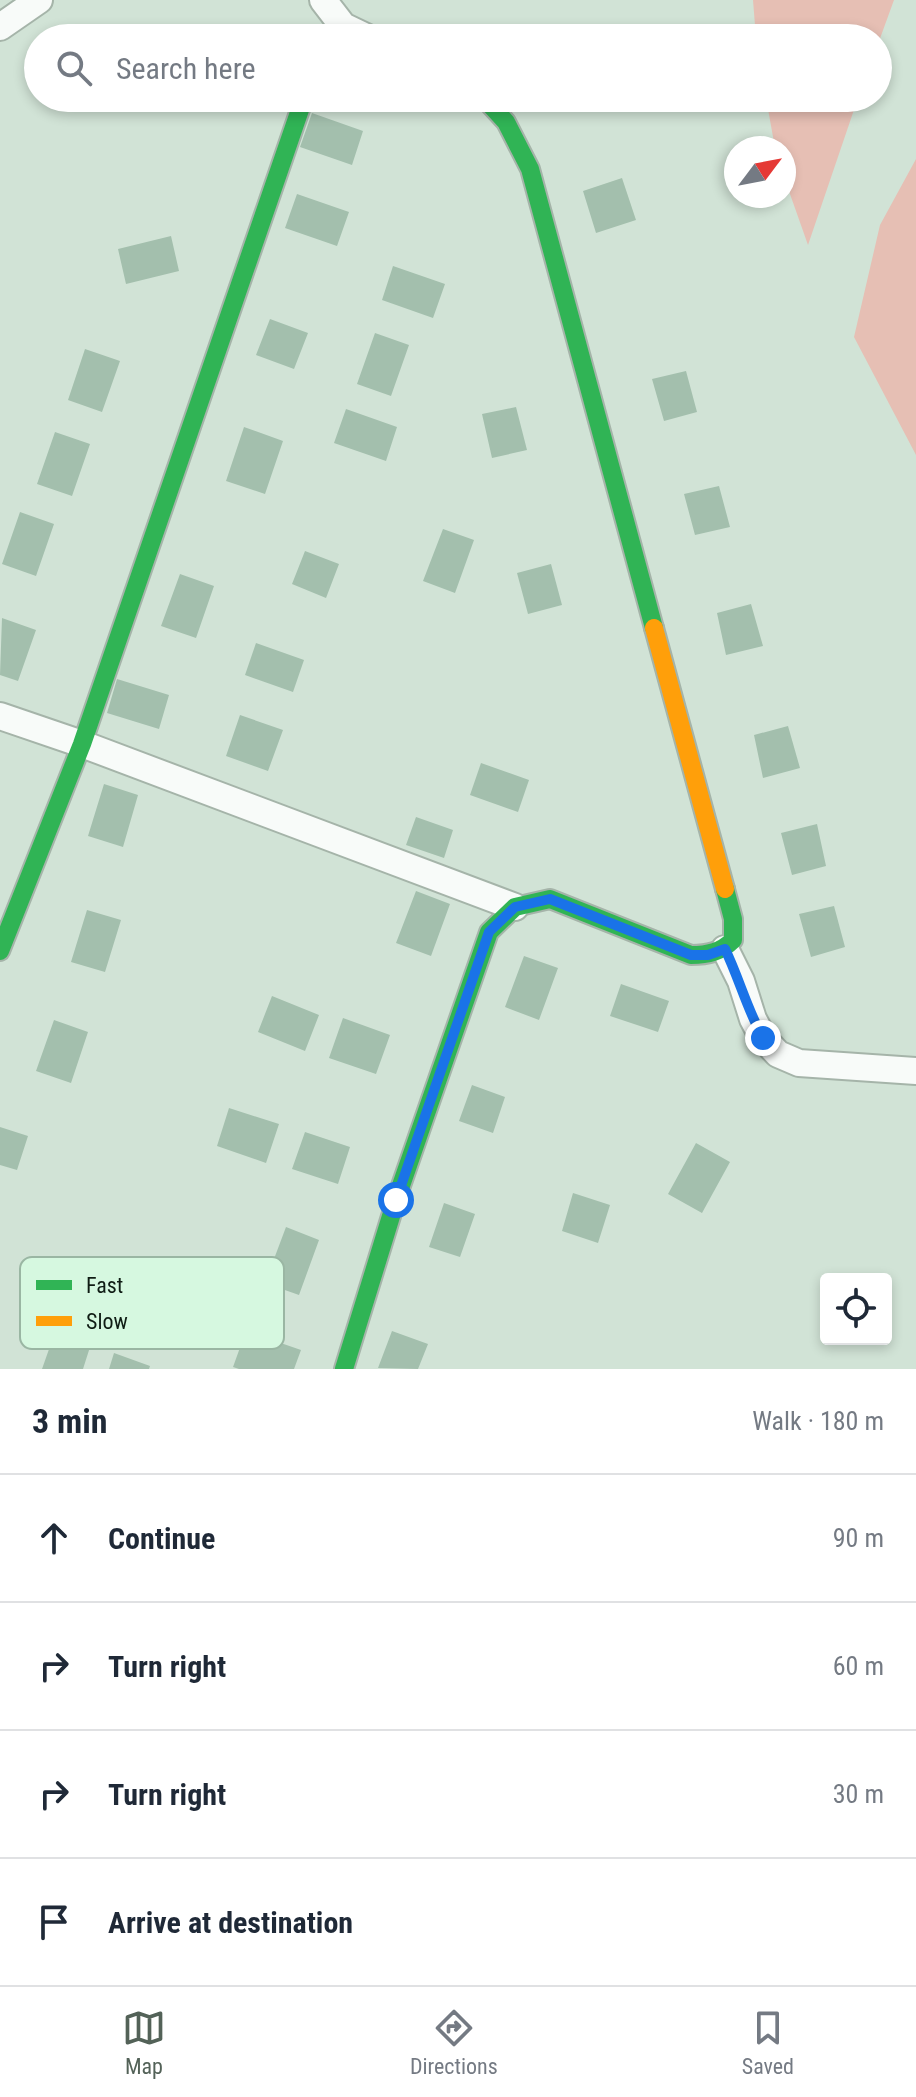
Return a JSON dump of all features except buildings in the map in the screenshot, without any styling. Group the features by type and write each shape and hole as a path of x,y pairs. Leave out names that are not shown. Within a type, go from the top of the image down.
{"street":[{"path":"0,27 39,0"},
{"path":"323,0 334,24"},
{"path":"0,951 82,744 299,112"},
{"path":"344,1369 396,1200 489,932 515,907 550,899 691,955 708,955 725,949 733,940 733,919 530,169 511,127 499,112"},
{"path":"0,716 515,907"},
{"path":"725,949 741,981 753,1019 763,1038 778,1054 799,1063 916,1071"}],"shaded area":[{"path":"753,0 894,0 885,24 755,24"},
{"path":"769,112 853,112 808,245 795,208 796,136 773,136"},
{"path":"916,159 916,455 854,337 880,225"}],"traffic: fast":[{"path":"0,951 82,744 299,112"},
{"path":"497,112 506,122 530,169 654,628"},
{"path":"344,1369 396,1200 489,932 515,907 550,899 691,955 709,953 733,940 733,919 725,889"}],"traffic: slow":[{"path":"654,628 725,889"}],"route":[{"path":"396,1200 489,932 515,907 550,899 691,955 708,955 725,949 763,1038"}]}
